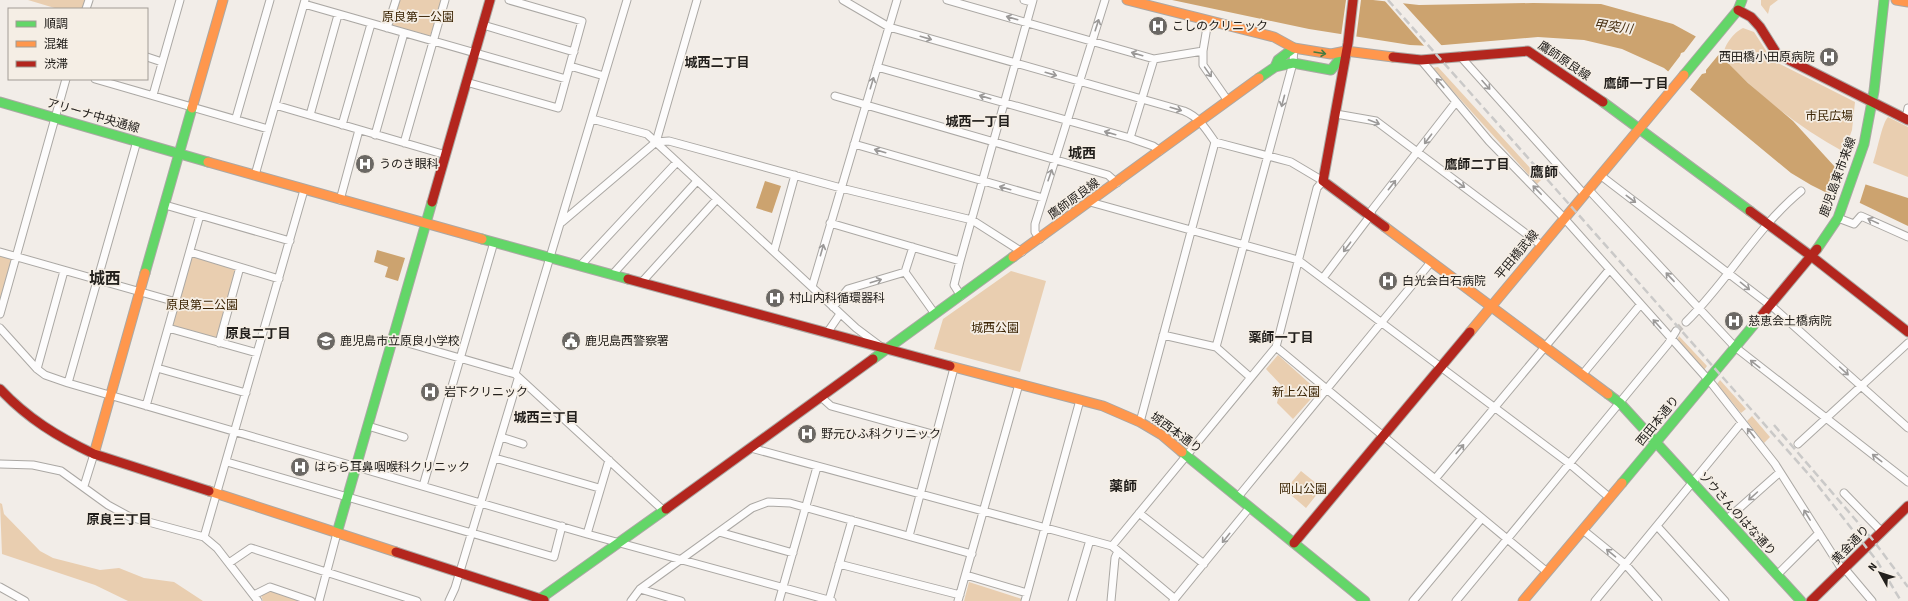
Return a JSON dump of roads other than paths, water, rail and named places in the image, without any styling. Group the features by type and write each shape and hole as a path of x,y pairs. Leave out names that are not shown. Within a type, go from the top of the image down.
{"street":[{"path":"153,95 180,0"},
{"path":"84,486 224,0"},
{"path":"236,118 270,0"},
{"path":"387,28 396,0"},
{"path":"404,143 445,0"},
{"path":"319,601 356,466 394,339 490,0"},
{"path":"466,82 558,108 582,21 509,0"},
{"path":"449,601 460,573 482,503 551,258 627,0"},
{"path":"656,142 697,0"},
{"path":"843,0 889,27 1192,114 1200,121 1215,142 1291,162 1323,181"},
{"path":"812,287 897,0"},
{"path":"947,0 1154,59 1203,51"},
{"path":"961,296 954,285 1033,1 1024,0"},
{"path":"1040,238 1035,232 1035,224 1042,198 1056,160 1105,0"},
{"path":"1127,0 1274,37 1294,48 1293,63 1216,347"},
{"path":"1112,546 1276,347 1317,188 1323,181 1336,114 1353,0"},
{"name":"平田橋武線","path":"1294,543 1384,437 1490,306 1712,42 1738,10 1742,0"},
{"name":"鹿児島東市来線","path":"1811,256 1838,218 1864,144 1872,103 1884,0"},
{"path":"1896,0 1908,2"},
{"path":"255,175 304,2 371,24 566,79"},
{"path":"1738,10 1751,17 1760,27 1777,54 1907,120 1908,108"},
{"path":"310,115 338,14"},
{"path":"1208,21 1203,51 1203,65 1228,101"},
{"path":"342,125 371,24"},
{"path":"483,25 574,52"},
{"path":"375,134 404,33"},
{"path":"1341,83 1331,70 1347,47"},
{"name":"鷹師原良線","path":"1275,67 1278,60 1294,48 1331,54 1347,47 1422,60 1528,51 1571,79 1638,130 1811,256"},
{"path":"1460,56 1586,192 1700,308 1735,347 1908,482"},
{"path":"148,57 162,62"},
{"path":"1130,138 1154,59"},
{"path":"1422,60 1489,141 1564,218 1707,379 1780,472 1819,534 1844,570 1872,601"},
{"name":"鷹師原良線","path":"541,600 1275,67 1293,63 1331,70"},
{"path":"570,66 604,76"},
{"path":"877,67 1130,138 1153,146 1160,151"},
{"path":"0,314 66,80"},
{"path":"99,80 236,118 268,129"},
{"path":"835,96 1108,175 1117,183"},
{"name":"アリーナ中央通線","path":"0,102 304,190 551,258"},
{"path":"1323,278 1370,216 1372,210 1456,102"},
{"path":"275,105 446,155"},
{"path":"1336,114 1376,121 1541,245"},
{"path":"592,119 647,134 774,250 840,314 886,350"},
{"path":"340,200 359,130"},
{"path":"562,222 656,142 670,140 841,188 972,220 1022,252"},
{"path":"68,383 137,141"},
{"path":"1140,422 1215,142"},
{"path":"854,144 1042,198"},
{"path":"580,266 677,162"},
{"path":"774,250 795,175"},
{"path":"1600,175 1770,305 1908,428"},
{"path":"612,275 698,181"},
{"name":"ゾウさんのはな通り","path":"1323,181 1620,403 1801,601"},
{"path":"204,537 218,494 234,431 304,190"},
{"path":"1686,322 1700,308 1768,224 1786,204 1801,191"},
{"path":"641,283 717,199"},
{"path":"1090,202 1298,260 1570,464 1610,498"},
{"path":"165,205 290,241"},
{"path":"146,406 200,215"},
{"path":"1838,218 1854,224 1861,216 1908,237"},
{"path":"830,223 960,261"},
{"path":"423,486 494,242"},
{"path":"905,272 913,247"},
{"path":"0,252 176,302"},
{"path":"190,252 279,279"},
{"path":"1811,256 1908,332"},
{"name":"西田本通り","path":"1523,601 1811,256"},
{"name":"城西本通り","path":"551,258 886,350 1103,406 1140,422 1162,435 1365,601"},
{"path":"1238,497 1431,262"},
{"path":"218,343 240,267"},
{"path":"1435,479 1609,270"},
{"path":"37,369 64,271"},
{"path":"833,307 848,289 905,272"},
{"path":"905,272 935,314"},
{"path":"1582,376 1640,305"},
{"path":"827,333 840,314"},
{"path":"0,328 37,369 45,375 68,383 587,534 830,600 852,520"},
{"path":"168,328 257,353"},
{"path":"1456,601 1620,403 1676,331"},
{"path":"1163,335 1216,347 1250,377"},
{"path":"394,339 517,376 664,511"},
{"path":"1798,444 1908,343"},
{"path":"1276,347 1547,572"},
{"path":"157,368 246,393"},
{"path":"909,536 919,494 954,368"},
{"path":"839,564 959,598 984,512 1018,384"},
{"path":"0,389 26,416 40,426 94,454 541,600"},
{"path":"821,397 831,406 936,434"},
{"path":"1025,601 1080,400"},
{"path":"1595,601 1742,422"},
{"path":"368,426 404,437"},
{"path":"501,437 523,444"},
{"path":"750,448 1044,529 1112,546 1174,600 1250,507"},
{"path":"495,458 600,488"},
{"path":"587,534 609,460"},
{"path":"227,462 472,534 554,556 562,526"},
{"path":"0,464 25,464 56,470 84,486 108,505 130,517 204,537 217,548 256,598 270,587 311,601"},
{"path":"779,601 817,467"},
{"path":"1726,520 1780,472"},
{"path":"1844,494 1881,531"},
{"path":"631,601 640,590 752,508 760,504 779,501 806,507 972,554"},
{"name":"黄金通り","path":"1811,601 1908,506"},
{"path":"1139,512 1204,564"},
{"path":"1413,601 1482,518"},
{"path":"1657,526 1725,601"},
{"path":"1583,530 1626,565 1658,601"},
{"path":"719,532 793,553"},
{"path":"1777,575 1819,534"},
{"path":"1072,601 1090,540"},
{"path":"229,563 251,548 417,601"},
{"path":"1111,601 1115,558 1118,551"},
{"path":"966,575 1027,593"},
{"path":"1,590 25,601"},
{"path":"640,590 681,601"}],"water":[{"name":"甲突川","path":"1172,0 1373,0 1419,5 1533,3 1601,4 1673,24 1695,36 1723,58 1748,83 1793,121 1835,167 1858,182 1908,198 1908,226 1860,203 1831,195 1791,173 1664,68 1622,49 1584,40 1538,37 1432,46 1410,45 1309,29"},
{"path":"765,181 781,186 772,213 756,208"},
{"path":"377,250 405,258 398,281 385,277 388,267 374,262"}],"tunnel":[{"path":"1676,331 1686,322"}],"railway":[{"path":"1388,0 1812,478 1877,561 1901,601"},
{"path":"1774,425 1873,540 1908,587"}],"place":[{"name":"こしのクリニック","path":"1158,26"},
{"name":"西田橋小田原病院","path":"1829,57"},
{"name":"うのき眼科","path":"365,164"},
{"name":"白光会白石病院","path":"1388,281"},
{"name":"村山内科循環器科","path":"775,298"},
{"name":"慈恵会土橋病院","path":"1734,321"},
{"name":"鹿児島市立原良小学校","path":"326,341"},
{"name":"鹿児島西警察署","path":"571,341"},
{"name":"岩下クリニック","path":"430,392"},
{"name":"野元ひふ科クリニック","path":"807,434"},
{"name":"はらら耳鼻咽喉科クリニック","path":"300,467"}],"district":[{"name":"城西二丁目","path":"717,63"},
{"name":"鷹師一丁目","path":"1636,84"},
{"name":"城西一丁目","path":"978,122"},
{"name":"城西","path":"1082,154"},
{"name":"鷹師二丁目","path":"1477,165"},
{"name":"鷹師","path":"1544,173"},
{"name":"城西","path":"105,279"},
{"name":"原良二丁目","path":"258,334"},
{"name":"薬師一丁目","path":"1281,338"},
{"name":"城西三丁目","path":"546,418"},
{"name":"薬師","path":"1123,487"},
{"name":"原良三丁目","path":"119,520"}],"park label":[{"name":"原良第一公園","path":"418,17"},
{"name":"市民広場","path":"1829,116"},
{"name":"原良第二公園","path":"202,305"},
{"name":"城西公園","path":"995,328"},
{"name":"新上公園","path":"1296,392"},
{"name":"岡山公園","path":"1303,489"}]}
